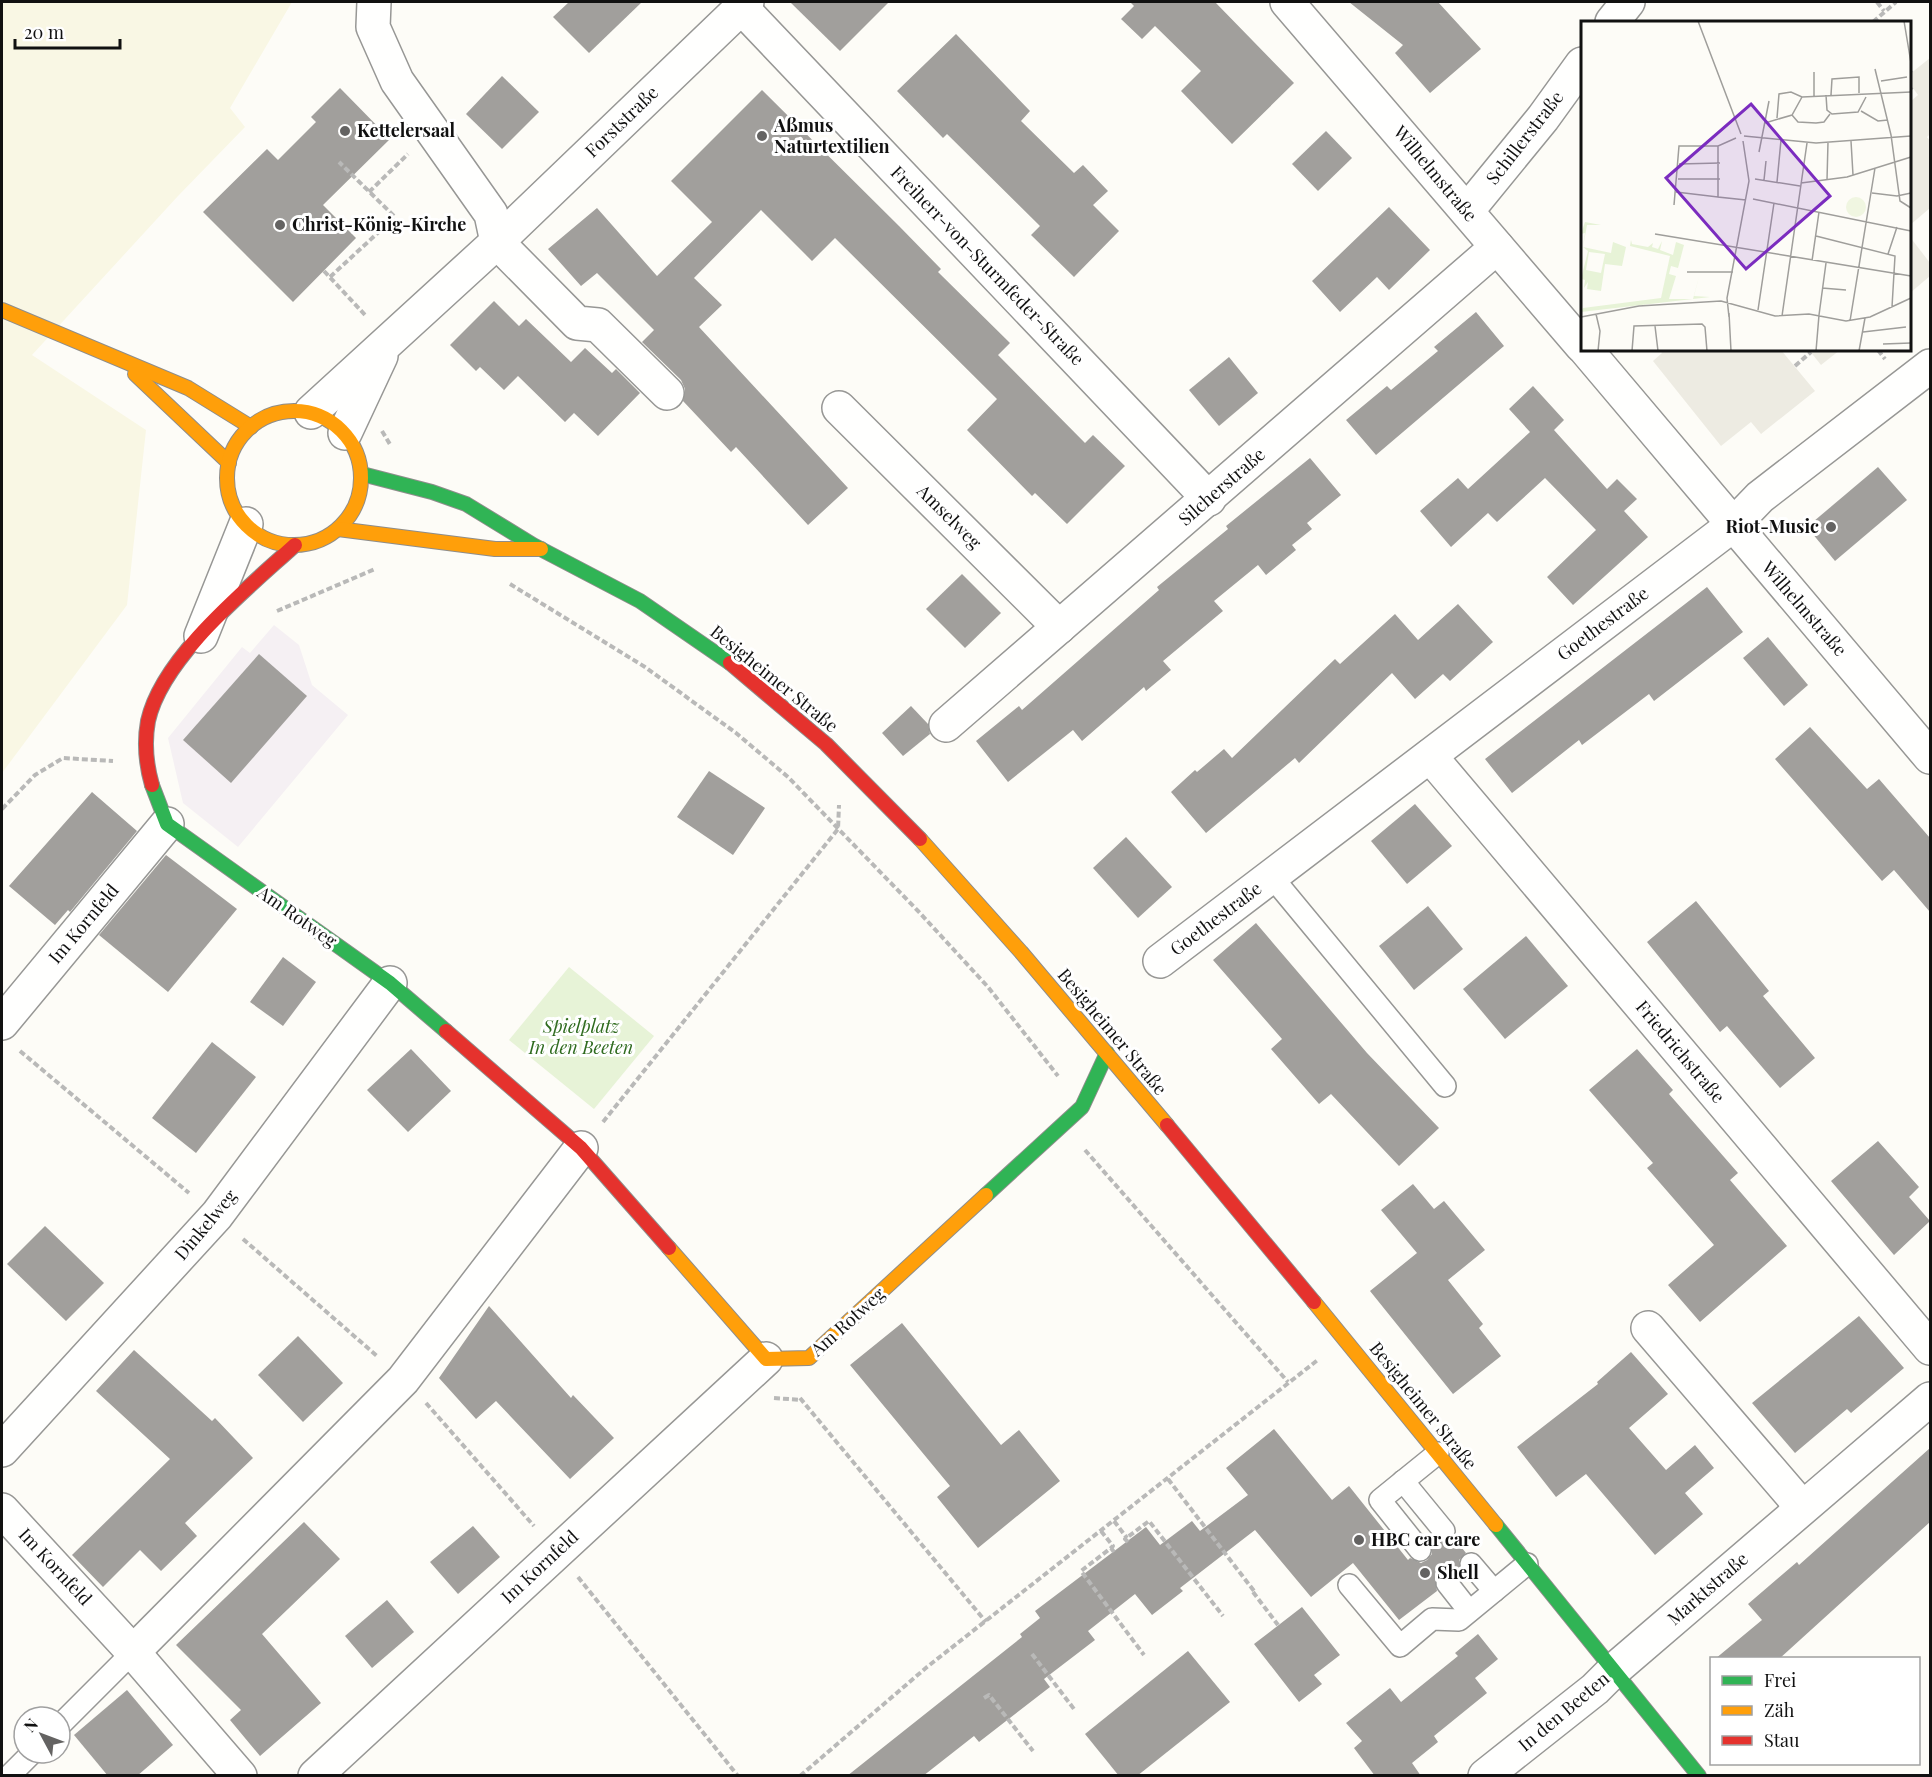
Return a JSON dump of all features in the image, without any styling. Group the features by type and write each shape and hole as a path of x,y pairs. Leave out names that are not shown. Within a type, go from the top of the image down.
{"main road":[{"path":"2,310 188,388 251,427"},
{"path":"121,360 229,463"},
{"path":"279,412 310,412 345,433 353,445 362,474 360,495 351,514 338,529 318,541 295,545 268,540 246,524 229,496 229,463 237,443 251,427 279,412"},
{"name":"Besigheimer Straße","path":"362,474 453,498 498,521 541,549 565,559 692,634 809,727 842,759 953,873 1107,1053 1345,1338 1699,1776"},
{"path":"338,529 495,549 541,549"},
{"name":"Am Rotweg","path":"295,545 201,636 157,698 149,717 147,766 154,798 167,824 390,983 581,1148 766,1359 809,1359 1082,1107 1107,1053"}],"street":[{"name":"Wilhelmstraße","path":"1287,2 1581,345"},
{"path":"1613,21 1628,2"},
{"name":"Forststraße","path":"310,412 497,242 744,4"},
{"name":"Freiherr-von-Sturmfeder-Straße","path":"744,4 1209,499"},
{"path":"367,10 397,81 491,214 497,242 577,323 598,325 667,393"},
{"name":"Schillerstraße","path":"1467,211 1543,118 1581,65"},
{"name":"Silcherstraße","path":"946,725 1497,247"},
{"name":"Forststraße","path":"345,433 389,340"},
{"name":"Wilhelmstraße","path":"1587,351 1930,757"},
{"name":"Goethestraße","path":"1160,961 1733,525 1760,497 1930,366"},
{"name":"Amselweg","path":"839,408 1059,627"},
{"name":"Am Rotweg","path":"201,636 246,524"},
{"name":"Friedrichstraße","path":"1430,756 1930,1348"},
{"name":"Im Kornfeld","path":"2,1023 167,824"},
{"name":"Dinkelweg","path":"2,1450 217,1215 390,983"},
{"path":"133,1652 403,1380 581,1148"},
{"path":"1648,1328 1802,1508"},
{"name":"Im Kornfeld","path":"315,1776 766,1359"},
{"name":"Marktstraße","path":"1614,1670 1930,1399"},
{"name":"Im Kornfeld","path":"2,1510 133,1652 240,1776"},
{"name":"In den Beeten","path":"1485,1776 1595,1689 1614,1670"}],"lane":[{"name":"Goethestraße","path":"1272,877 1445,1086"},
{"path":"1420,1550 1380,1500 1438,1453"},
{"path":"1403,1481 1444,1530"},
{"path":"1471,1564 1494,1591"},
{"path":"1350,1585 1400,1646 1432,1620 1459,1620 1527,1564"},
{"path":"1447,1583 1469,1611"},
{"path":"72,1713 133,1652"},
{"path":"9,1776 20,1765"}],"path":[{"path":"1876,2 1884,11"},
{"path":"1873,21 1896,2"},
{"path":"369,192 432,131"},
{"path":"330,278 395,217 339,162"},
{"path":"324,271 389,340"},
{"path":"1794,366 1811,352"},
{"path":"378,424 396,454"},
{"path":"271,614 380,567"},
{"path":"508,583 605,640 736,732 788,777 920,912 988,987 1082,1107 1076,1139 1288,1382"},
{"path":"2,809 35,775 63,758 94,758 147,766"},
{"path":"581,1148 838,829 842,759"},
{"path":"800,1776 927,1667 1345,1338"},
{"path":"766,1359 986,1622"},
{"path":"1168,1479 1278,1625"},
{"path":"1114,1521 1128,1540 1149,1521 1223,1616"},
{"path":"1101,1531 1113,1546 1112,1550 1081,1571 1144,1654"},
{"path":"1032,1654 1074,1709"},
{"path":"984,1698 989,1695 1033,1751"}],"shaded area":[{"path":"2,2 292,2 230,108 245,127 178,196 32,355 146,430 127,605 2,773"},
{"path":"1930,58 1930,134 1927,137 1930,141 1930,208 1911,224 1911,101 1918,95 1911,85 1911,73"},
{"path":"1911,238 1930,263 1930,276 1911,292"},
{"path":"1661,351 1782,351 1815,391 1761,434 1751,422 1721,446 1653,361 1662,353"},
{"path":"1810,351 1839,351 1821,365"},
{"path":"274,625 299,645 312,685 348,715 238,847 183,803 168,738 242,647 250,653"}],"green space":[{"name":"Spielplatz In den Beeten","path":"569,967 654,1036 594,1109 509,1040"}],"building":[{"path":"569,2 642,2 589,53 553,17"},
{"path":"790,2 889,2 840,51"},
{"path":"1130,2 1215,2 1294,83 1232,144 1181,91 1201,71 1155,26 1142,39 1121,19 1134,6"},
{"path":"1349,2 1438,2 1481,49 1430,93 1395,53 1403,45"},
{"path":"956,34 1030,111 1021,121 1074,173 1083,165 1108,191 1093,205 1119,231 1074,277 1031,235 1040,226 947,134 943,138 897,91"},
{"path":"502,76 539,112 502,149 466,114"},
{"name":"Christ-König-Kirche","path":"340,88 390,139 323,205 356,238 293,302 203,212 267,149 278,160 316,122 311,117"},
{"path":"762,90 899,226 941,269 938,272 1010,343 998,355 1085,443 1093,435 1125,466 1067,524 1035,493 1032,496 967,430 997,399 835,238 812,261 761,210 694,278 722,305 699,327 848,488 808,525 736,447 731,452 683,401 685,389 681,380 642,342 654,330 597,273 581,286 548,249 597,208 657,276 712,222 671,181"},
{"path":"1326,131 1352,158 1318,191 1292,164"},
{"path":"1389,207 1430,250 1389,290 1377,277 1340,312 1312,281"},
{"path":"494,301 519,326 526,319 571,362 585,348 612,373 616,369 640,393 598,436 574,413 565,422 518,376 504,390 480,367 476,371 450,345"},
{"path":"1476,312 1504,346 1376,455 1346,420 1387,386 1391,390 1438,351 1434,347"},
{"path":"1229,357 1258,393 1219,426 1189,390"},
{"path":"1533,386 1564,420 1554,430 1607,489 1617,479 1637,499 1624,511 1648,537 1573,605 1547,577 1596,530 1545,478 1497,522 1488,513 1451,547 1420,511 1458,478 1468,489 1530,432 1509,409"},
{"path":"1310,458 1341,495 1307,523 1312,529 1292,545 1296,550 1266,575 1258,565 1214,601 1223,611 1163,661 1171,670 1146,691 1144,687 1082,741 1073,730 1008,782 976,741 1019,706 1022,710 1159,590 1157,587 1228,529 1226,526"},
{"path":"1878,467 1907,500 1835,561 1807,527"},
{"path":"962,574 1001,613 965,648 926,609"},
{"path":"1707,587 1743,632 1654,701 1649,694 1582,745 1579,740 1512,793 1485,759"},
{"path":"1458,604 1493,642 1450,681 1443,674 1415,699 1392,673 1299,763 1295,758 1206,833 1171,792 1195,770 1197,772 1224,749 1232,758 1335,659 1340,664 1395,614 1418,640"},
{"path":"1768,637 1808,685 1784,706 1743,658"},
{"path":"259,654 307,696 231,783 183,740"},
{"path":"911,706 928,724 930,734 903,756 882,733"},
{"path":"1810,727 1867,789 1879,779 1930,838 1930,912 1894,870 1882,881 1775,759"},
{"path":"709,771 765,808 733,855 677,817"},
{"path":"92,792 137,831 70,912 68,910 55,925 9,886"},
{"path":"1415,804 1452,846 1407,884 1371,841"},
{"path":"1126,837 1172,887 1138,918 1093,868"},
{"path":"166,855 237,909 168,992 99,935"},
{"path":"1696,901 1769,991 1763,996 1815,1058 1780,1088 1727,1026 1720,1032 1647,942"},
{"path":"1428,906 1463,949 1414,990 1379,946"},
{"path":"1256,923 1367,1053 1439,1128 1399,1166 1331,1094 1319,1104 1271,1049 1282,1039 1213,960"},
{"path":"1526,936 1568,986 1505,1039 1463,989"},
{"path":"283,957 316,982 283,1026 250,1002"},
{"path":"212,1042 256,1077 196,1153 152,1118"},
{"path":"411,1049 451,1091 408,1132 367,1090"},
{"path":"1637,1049 1673,1090 1669,1094 1738,1173 1730,1180 1787,1246 1700,1322 1668,1285 1714,1245 1647,1168 1653,1163 1589,1090"},
{"path":"1878,1141 1919,1187 1909,1197 1930,1221 1894,1255 1831,1181"},
{"path":"1413,1184 1434,1209 1444,1201 1485,1250 1448,1280 1483,1324 1479,1328 1501,1356 1453,1394 1370,1291 1417,1253 1381,1210"},
{"path":"45,1226 104,1283 66,1321 7,1264"},
{"path":"489,1306 571,1398 573,1395 614,1438 570,1479 496,1401 476,1419 439,1378"},
{"path":"1859,1316 1904,1368 1851,1413 1847,1409 1795,1453 1752,1403"},
{"path":"902,1323 1001,1445 1019,1430 1060,1481 978,1548 937,1497 950,1486 850,1365"},
{"path":"298,1336 343,1383 303,1422 258,1375"},
{"path":"134,1350 212,1421 215,1418 253,1458 185,1523 197,1536 161,1571 140,1550 103,1587 72,1555 170,1459 96,1391"},
{"path":"1631,1352 1668,1394 1629,1428 1666,1470 1695,1445 1714,1468 1685,1493 1703,1514 1655,1555 1586,1474 1556,1497 1517,1447 1598,1384 1597,1382"},
{"path":"1274,1429 1332,1500 1349,1486 1408,1560 1410,1558 1421,1563 1432,1554 1430,1542 1434,1539 1445,1544 1454,1538 1466,1553 1459,1560 1461,1572 1457,1575 1451,1571 1440,1573 1435,1579 1437,1591 1399,1620 1353,1563 1311,1597 1255,1530 1180,1588 1183,1591 1152,1615 1135,1594 1088,1631 1095,1640 1044,1679 1050,1687 979,1742 974,1736 923,1776 847,1776 1022,1637 1020,1634 1040,1618 1035,1611 1146,1527 1160,1545 1192,1521 1200,1531 1248,1495 1226,1468"},
{"path":"1930,1448 1930,1522 1781,1657 1717,1657 1762,1620 1748,1604 1797,1562 1799,1565"},
{"path":"304,1522 340,1559 262,1634 321,1703 260,1756 230,1720 241,1710 176,1645"},
{"path":"473,1526 500,1557 458,1594 430,1562"},
{"path":"387,1600 414,1632 372,1668 345,1636"},
{"path":"1302,1607 1340,1655 1314,1675 1322,1684 1299,1702 1254,1644"},
{"path":"1478,1634 1498,1659 1475,1678 1487,1693 1434,1736 1438,1742 1412,1763 1421,1776 1375,1776 1354,1748 1362,1741 1346,1723 1390,1688 1401,1702 1458,1656 1455,1653"},
{"path":"1188,1651 1230,1702 1137,1776 1119,1776 1085,1734"},
{"path":"127,1690 173,1745 137,1776 108,1776 74,1735"}],"traffic: fast":[{"path":"362,474 432,492 466,504 533,545 640,601 730,663"},
{"path":"152,785 167,824 390,983 446,1031"},
{"path":"986,1195 1082,1107 1107,1053"},
{"path":"1496,1525 1699,1776"}],"traffic: slow":[{"path":"2,310 188,388 251,427"},
{"path":"135,374 229,463"},
{"path":"294,411 320,416 341,431 356,452 361,478 356,504 341,525 320,540 294,545 268,540 247,525 232,504 227,478 232,452 247,431 268,416 294,411"},
{"path":"338,529 495,549 541,549"},
{"path":"920,839 1021,952 1167,1125"},
{"path":"669,1248 766,1359 809,1358 986,1195"},
{"path":"1314,1302 1496,1525"}],"traffic: jam":[{"path":"152,785 146,753 148,721 156,697 170,673 209,625 295,545"},
{"path":"730,663 826,744 920,839"},
{"path":"446,1031 581,1148 669,1248"},
{"path":"1167,1125 1314,1302"}],"place":[{"name":"Kettelersaal","path":"345,131"},
{"name":"Aßmus Naturtextilien","path":"762,136"},
{"name":"Christ-König-Kirche","path":"280,225"},
{"name":"Riot-Music","path":"1831,527"},
{"name":"HBC car care","path":"1359,1540"},
{"name":"Shell","path":"1425,1573"}]}
